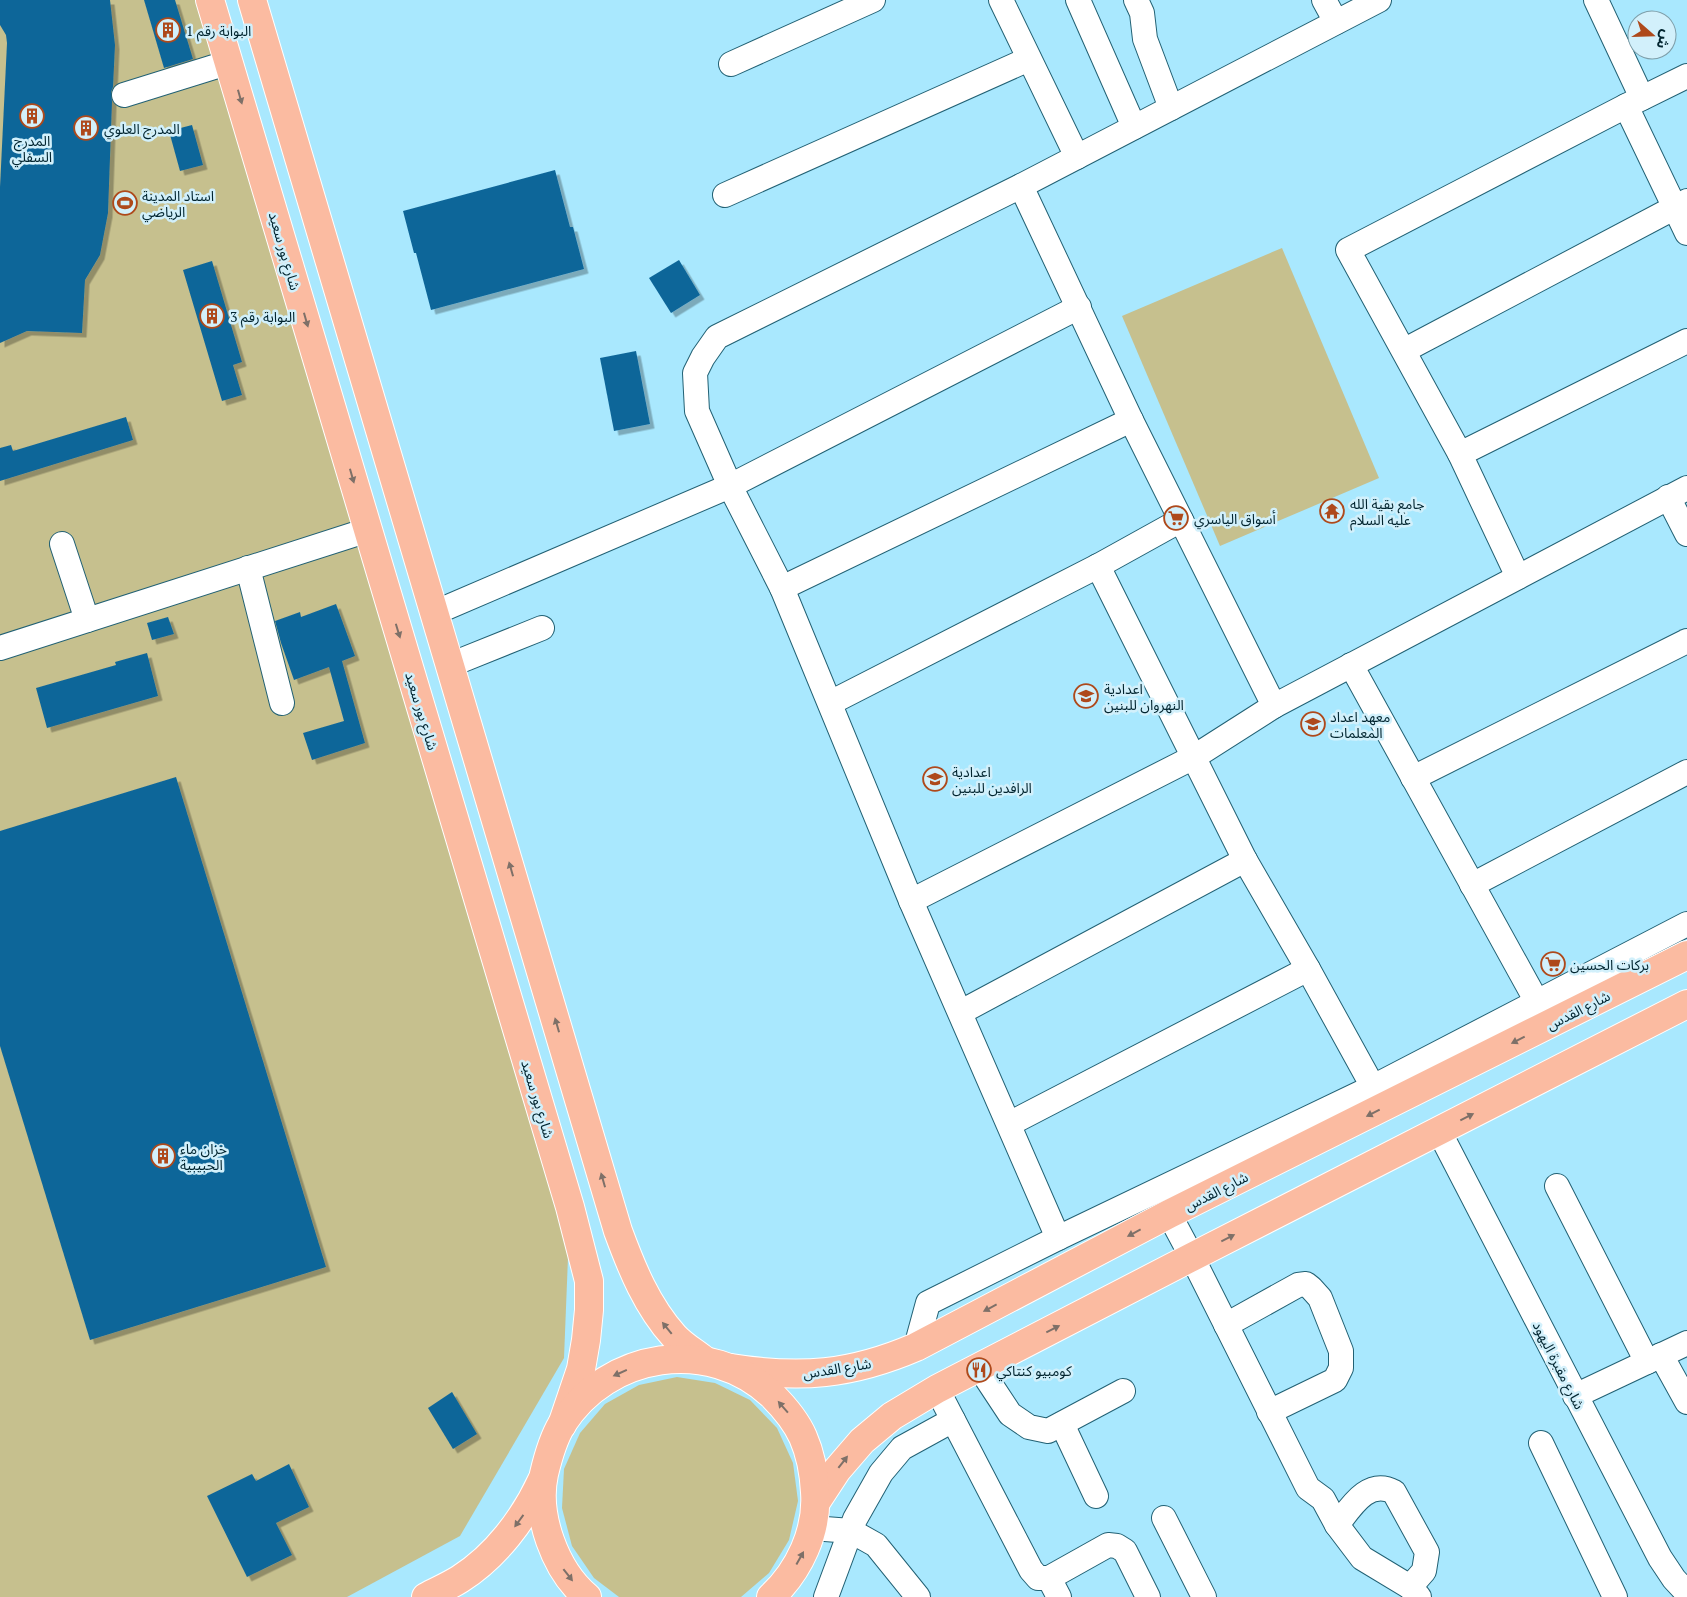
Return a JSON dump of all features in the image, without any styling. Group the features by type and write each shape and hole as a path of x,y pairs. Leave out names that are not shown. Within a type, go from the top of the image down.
{"main road":[{"name":"شارع بور سعيد","path":"210,0 567,1197 589,1281 589,1310 585,1349 575,1387 562,1424"},
{"path":"252,0 618,1231 628,1258 653,1310 675,1338 704,1360"},
{"path":"428,730 467,719"},
{"name":"شارع القدس","path":"731,1368 778,1374 825,1373 872,1364 916,1347 1169,1214 1687,956"},
{"path":"1644,977 1661,1017"},
{"path":"773,1596 791,1575 804,1552 814,1515 837,1470 862,1441 892,1416 979,1367 1687,1004"},
{"path":"426,1597 459,1580 493,1551 522,1518 534,1499 543,1479 550,1451 562,1424 582,1398 608,1378 639,1364 671,1358 704,1360 731,1368 761,1384 785,1408 803,1436 814,1468 814,1515"},
{"path":"543,1479 543,1510 549,1540 562,1568 587,1597"}],"street":[{"path":"731,64 873,0"},
{"path":"1001,0 1077,157"},
{"path":"1078,0 1134,127"},
{"path":"1136,0 1142,12 1145,39 1171,108"},
{"path":"1324,0 1336,22"},
{"path":"1058,1238 911,901 782,588 730,486 697,411 695,373 703,357 717,337 1021,186 1380,0"},
{"path":"1596,0 1634,102 1681,204 1687,233"},
{"path":"725,195 1029,59"},
{"path":"124,95 230,62"},
{"path":"1518,577 1460,454 1348,250 1687,76"},
{"path":"1021,186 1130,420 1274,706"},
{"path":"1404,350 1681,204"},
{"path":"434,613 730,486 1079,307"},
{"path":"1460,454 1687,341"},
{"path":"782,588 1130,420"},
{"path":"911,901 1194,758 1274,706 1678,493 1687,534"},
{"path":"830,703 1098,566 1181,520"},
{"path":"0,648 368,530"},
{"path":"62,544 87,620"},
{"path":"1098,566 1245,860 1373,1087"},
{"path":"248,568 282,703"},
{"path":"450,665 542,628"},
{"path":"1413,778 1687,641"},
{"path":"1351,665 1537,1002"},
{"path":"1472,885 1687,772"},
{"path":"961,1012 1245,860"},
{"path":"916,1347 928,1303 1058,1238 1373,1087 1687,924"},
{"path":"1009,1124 1308,969"},
{"name":"شارع مقبرة اليهود","path":"1439,1131 1660,1558 1687,1594"},
{"path":"1557,1186 1654,1359 1687,1402"},
{"path":"1169,1214 1308,1488 1323,1499 1337,1525 1362,1558 1415,1592 1424,1571 1427,1552 1394,1492 1386,1487 1364,1493 1337,1525"},
{"path":"1226,1325 1298,1285 1306,1284 1320,1298 1341,1351 1341,1368 1336,1380 1269,1412"},
{"path":"1575,1396 1687,1343"},
{"path":"979,1367 1010,1414 1030,1428 1048,1431 1123,1390"},
{"path":"937,1389 1031,1570 1038,1578 1054,1588 1108,1545 1117,1546 1125,1551 1148,1597"},
{"path":"826,1597 855,1519 881,1473 902,1448 953,1420"},
{"path":"1062,1424 1096,1496"},
{"path":"1541,1443 1615,1597"},
{"path":"814,1515 851,1531 876,1545 918,1597"},
{"path":"1164,1518 1204,1597"}],"shaded area":[{"path":"0,0 208,0 570,1207 564,1358 460,1536 347,1597 0,1597"},
{"path":"1282,248 1379,478 1220,546 1122,316"},
{"path":"677,1377 715,1383 750,1400 777,1428 793,1463 798,1501 789,1540 769,1573 741,1597 619,1597 594,1578 572,1546 562,1508 564,1469 580,1433 605,1404 639,1385"}],"building":[{"path":"0,0 110,0 115,45 113,87 111,92 108,213 100,255 85,280 82,333 27,331 0,343 0,187 7,43 6,35 0,25"},
{"name":"البوابة رقم 1","path":"144,0 175,0 193,59 164,68"},
{"path":"192,125 203,165 180,171 169,131"},
{"path":"555,170 570,227 573,227 584,269 431,310 403,211"},
{"path":"679,260 700,295 671,313 649,278"},
{"name":"البوابة رقم 3","path":"212,261 242,362 233,365 242,395 222,401 183,270"},
{"path":"636,351 650,424 614,431 600,358"},
{"path":"126,417 133,440 0,481 0,448 11,445 13,451"},
{"path":"336,604 355,656 342,661 365,743 312,760 303,733 344,721 329,667 294,680 275,621 300,612 301,617"},
{"path":"168,617 174,634 152,640 147,623"},
{"path":"147,653 158,696 47,728 36,688 116,665 115,662"},
{"name":"خزان ماء الحبيبية","path":"176,777 326,1267 90,1340 0,1046 0,831"},
{"path":"452,1392 477,1434 453,1449 428,1408"},
{"path":"289,1464 309,1507 276,1523 292,1555 247,1577 207,1496 252,1474 256,1481"}],"place":[{"name":"البوابة رقم 1","path":"168,30"},
{"name":"المدرج السفلي","path":"32,116"},
{"name":"المدرج العلوي","path":"86,128"},
{"name":"استاد المدينة الرياضي","path":"125,203"},
{"name":"البوابة رقم 3","path":"212,316"},
{"name":"جامع بقية الله عليه السلام","path":"1332,511"},
{"name":"أسواق الياسري","path":"1176,518"},
{"name":"اعدادية النهروان للبنين","path":"1086,696"},
{"name":"معهد اعداد المعلمات","path":"1313,724"},
{"name":"اعدادية الرافدين للبنين","path":"935,779"},
{"name":"بركات الحسين","path":"1553,964"},
{"name":"خزان ماء الحبيبية","path":"163,1156"},
{"name":"كومبيو كنتاكي","path":"979,1370"}]}
